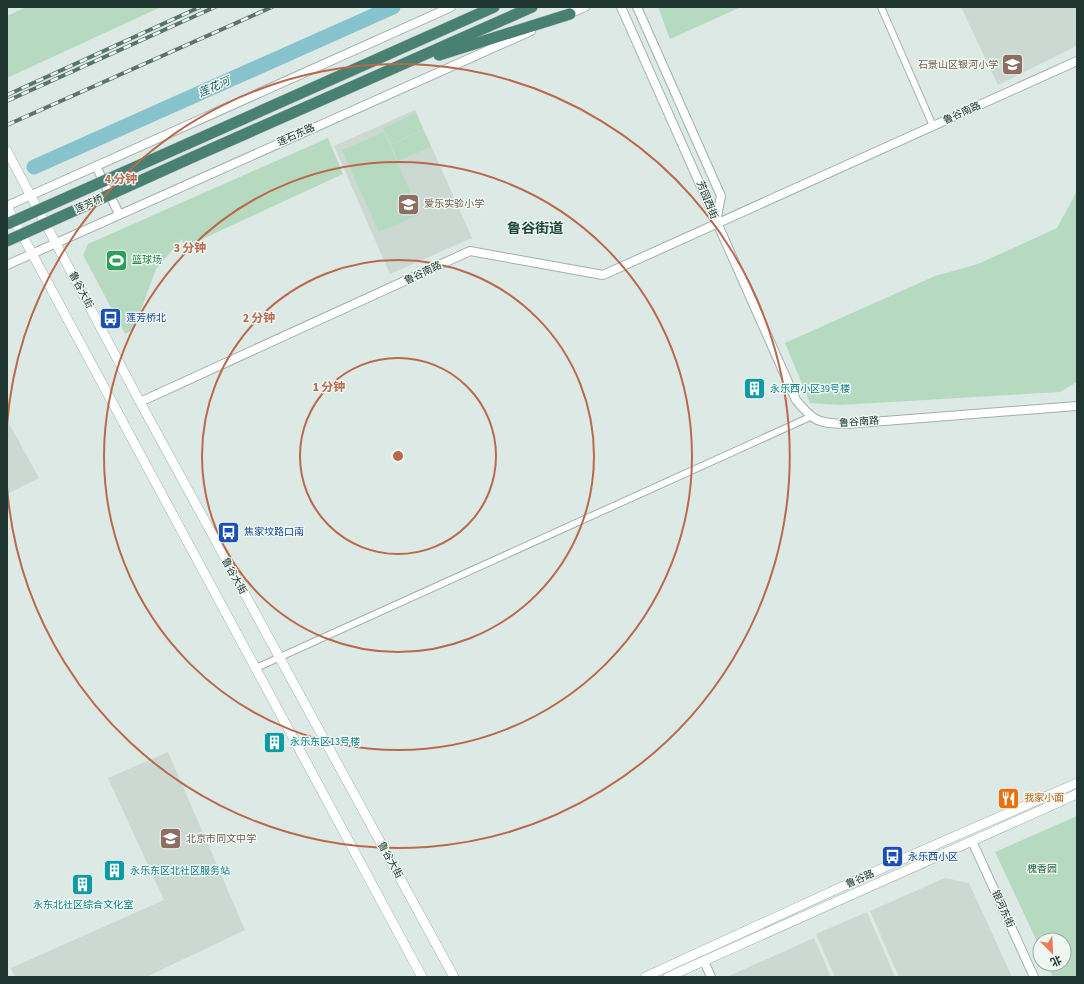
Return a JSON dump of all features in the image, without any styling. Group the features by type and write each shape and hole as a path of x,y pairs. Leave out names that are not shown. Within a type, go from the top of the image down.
{"highway":[{"name":"莲芳桥","path":"7,224 494,7"},
{"path":"389,70 532,7"},
{"path":"389,70 570,14"},
{"name":"莲芳桥","path":"7,241 389,70"}],"main road":[{"name":"鲁谷大街","path":"7,151 140,402 454,977"},
{"path":"7,206 422,977"},
{"name":"鲁谷路","path":"644,977 896,862 1077,783"},
{"name":"鲁谷路","path":"668,977 1077,794"}],"street":[{"path":"7,206 450,7"},
{"name":"莲石东路","path":"7,265 55,242 585,7"},
{"name":"芳园西街","path":"621,7 708,201 716,223"},
{"name":"芳园西街","path":"637,7 721,196 716,223"},
{"path":"881,7 933,126"},
{"name":"鲁谷南路","path":"140,402 470,251 603,275 1077,61"},
{"path":"96,166 119,214"},
{"name":"鲁谷南路","path":"716,223 796,400 810,417 825,424 846,424 1077,406"},
{"path":"256,668 810,417"},
{"name":"银河东街","path":"972,841 1034,977"},
{"path":"704,961 710,977"}],"shaded area":[{"name":"石景山区银河小学","path":"961,7 1077,7 1077,46 998,85"},
{"name":"爱乐实验小学","path":"415,110 472,238 390,274 334,146"},
{"path":"7,420 39,478 7,494"},
{"name":"北京市同文中学","path":"168,752 245,930 146,977 15,977 11,968 164,900 108,778"},
{"path":"945,878 969,883 1012,977 899,977 870,911"},
{"path":"867,912 895,977 835,977 816,934"},
{"path":"814,938 831,977 731,977 731,975"}],"green space":[{"path":"26,7 161,7 7,78 7,16"},
{"path":"658,7 741,7 670,39"},
{"path":"416,113 423,129 391,144 383,128"},
{"path":"423,130 431,147 398,161 391,145"},
{"path":"384,132 420,214 379,232 342,150"},
{"path":"328,138 343,174 185,247 182,239 156,269 134,329 125,334 83,255 88,244"},
{"path":"1077,191 1077,382 1060,392 840,405 810,403 785,343 935,276 978,264 1057,228"},
{"name":"槐香园","path":"1077,816 1077,977 1053,977 1051,972 1072,972 1072,932 1032,932 995,852"}],"waterway":[{"name":"莲花河","path":"34,167 393,7"}],"railway":[{"path":"7,95 200,7"},
{"path":"7,101 215,7"},
{"path":"7,125 272,7"}],"place":[{"name":"石景山区银河小学","path":"1013,65"},
{"name":"爱乐实验小学","path":"408,204"},
{"name":"篮球场","path":"117,260"},
{"name":"莲芳桥北","path":"111,318"},
{"name":"永乐西小区39号楼","path":"755,389"},
{"name":"焦家坟路口南","path":"229,532"},
{"name":"永乐东区13号楼","path":"275,742"},
{"name":"我家小面","path":"1008,798"},
{"name":"北京市同文中学","path":"171,839"},
{"name":"永乐西小区","path":"893,857"},
{"name":"永乐东区北社区服务站","path":"115,871"},
{"name":"永东北社区综合文化室","path":"83,885"}],"district":[{"name":"鲁谷街道","path":"535,229"}]}
